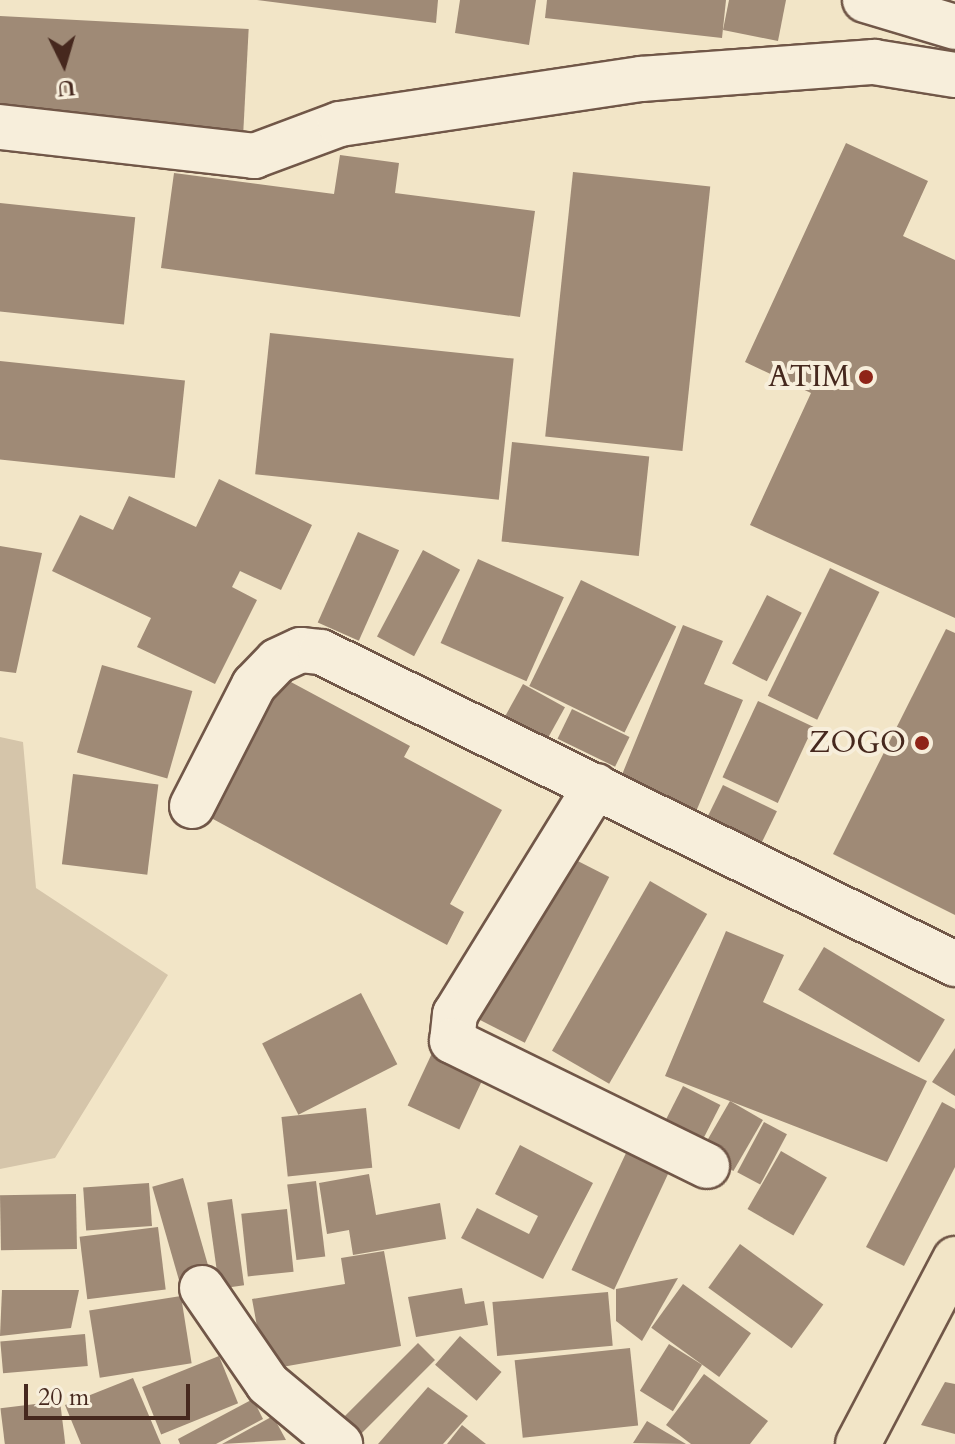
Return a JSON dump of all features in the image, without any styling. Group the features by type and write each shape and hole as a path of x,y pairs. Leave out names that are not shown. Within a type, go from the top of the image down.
{"main road":[{"path":"858,1444 955,1259"}],"street":[{"path":"865,0 955,27"},
{"path":"0,127 254,156 340,124 641,79 874,62 955,75"},
{"path":"192,806 254,685 277,661 301,650 321,652 955,964"},
{"path":"596,786 455,1014 452,1041 707,1166"},
{"path":"202,1288 268,1384 340,1444"}],"shaded area":[{"path":"0,737 23,742 36,888 168,975 55,1158 0,1169"}],"building":[{"path":"257,0 438,0 436,23"},
{"path":"460,0 536,0 529,45 455,33"},
{"path":"547,0 726,0 722,38 545,18"},
{"path":"729,0 786,0 778,41 723,30"},
{"path":"0,16 249,29 243,132 0,119"},
{"name":"ATIM","path":"846,143 928,181 903,236 955,260 955,618 750,525 811,393 745,362"},
{"path":"340,155 399,163 395,193 535,211 520,317 161,268 174,173 334,194"},
{"path":"573,172 710,186 682,451 545,437"},
{"path":"0,203 135,217 124,325 0,312"},
{"path":"270,333 514,359 499,500 255,474"},
{"path":"0,361 185,380 175,478 0,460"},
{"path":"512,442 649,456 639,556 502,541"},
{"path":"219,479 312,525 281,590 240,571 232,587 257,600 215,684 137,647 151,618 52,571 80,515 113,530 129,496 196,527"},
{"path":"358,532 399,550 359,641 318,622"},
{"path":"0,546 42,553 16,673 0,671"},
{"path":"423,550 460,570 414,656 377,637"},
{"path":"478,559 564,597 526,681 441,643"},
{"path":"830,568 879,592 817,720 768,696"},
{"path":"581,580 676,626 625,733 529,686"},
{"path":"767,595 802,613 767,681 732,664"},
{"path":"683,625 723,641 704,684 743,700 695,814 619,782"},
{"name":"ZOGO","path":"946,629 955,633 955,915 833,854"},
{"path":"102,665 192,691 167,778 77,752"},
{"path":"276,674 410,746 404,757 502,810 450,904 464,912 447,945 200,812"},
{"path":"523,684 565,707 548,739 506,715"},
{"path":"758,701 813,727 778,803 723,777"},
{"path":"572,709 630,737 615,767 558,739"},
{"path":"73,774 158,784 147,875 62,864"},
{"path":"723,785 777,811 760,845 706,819"},
{"path":"562,853 609,877 525,1043 478,1019"},
{"path":"650,881 707,914 609,1084 552,1051"},
{"path":"726,931 784,955 763,1002 927,1081 887,1162 665,1076"},
{"path":"824,947 945,1020 919,1062 798,990"},
{"path":"361,993 397,1064 298,1115 262,1043"},
{"path":"955,1048 955,1096 932,1082"},
{"path":"433,1051 485,1075 459,1129 408,1105"},
{"path":"683,1086 720,1105 701,1142 664,1123"},
{"path":"730,1101 763,1120 733,1171 700,1152"},
{"path":"942,1102 955,1109 955,1167 904,1266 866,1247"},
{"path":"366,1108 372,1168 288,1177 281,1117"},
{"path":"764,1122 787,1134 760,1185 737,1172"},
{"path":"520,1145 593,1183 543,1279 461,1238 477,1208 529,1234 538,1216 495,1194"},
{"path":"781,1151 827,1178 793,1236 748,1209"},
{"path":"626,1153 669,1173 614,1290 571,1270"},
{"path":"369,1174 376,1215 440,1203 446,1239 353,1255 349,1230 327,1234 319,1183"},
{"path":"183,1178 212,1280 181,1289 152,1187"},
{"path":"316,1181 325,1256 296,1260 287,1185"},
{"path":"149,1183 152,1226 86,1230 83,1188"},
{"path":"76,1194 77,1249 1,1250 0,1195"},
{"path":"232,1199 244,1285 219,1289 207,1202"},
{"path":"287,1209 294,1272 248,1276 241,1214"},
{"path":"158,1227 166,1290 87,1299 80,1237"},
{"path":"740,1244 823,1305 792,1348 708,1288"},
{"path":"384,1251 401,1346 265,1370 252,1299 345,1284 341,1258"},
{"path":"678,1278 642,1341 616,1321 616,1289"},
{"path":"683,1284 751,1333 719,1377 651,1328"},
{"path":"462,1288 465,1304 484,1301 488,1325 416,1337 408,1297"},
{"path":"2,1290 79,1290 71,1328 0,1336"},
{"path":"608,1292 613,1346 497,1356 492,1302"},
{"path":"181,1296 192,1363 100,1378 89,1311"},
{"path":"85,1334 88,1366 3,1373 0,1341"},
{"path":"460,1336 502,1372 477,1401 435,1365"},
{"path":"418,1343 435,1360 351,1444 341,1444 329,1432"},
{"path":"669,1344 702,1365 673,1411 640,1391"},
{"path":"630,1348 638,1426 523,1438 515,1360"},
{"path":"219,1356 238,1403 161,1434 142,1387"},
{"path":"704,1374 768,1421 750,1444 691,1444 666,1425"},
{"path":"133,1378 161,1444 81,1444 65,1405"},
{"path":"945,1382 955,1384 955,1434 921,1425"},
{"path":"428,1387 468,1416 443,1444 378,1444"},
{"path":"253,1399 263,1419 216,1444 180,1444 178,1439"},
{"path":"60,1401 65,1444 5,1444 0,1408"},
{"path":"273,1416 286,1440 222,1444"},
{"path":"647,1421 686,1444 633,1443"},
{"path":"462,1425 486,1444 447,1444"}],"place":[{"name":"ATIM","path":"866,377"},
{"name":"ZOGO","path":"922,743"}]}
